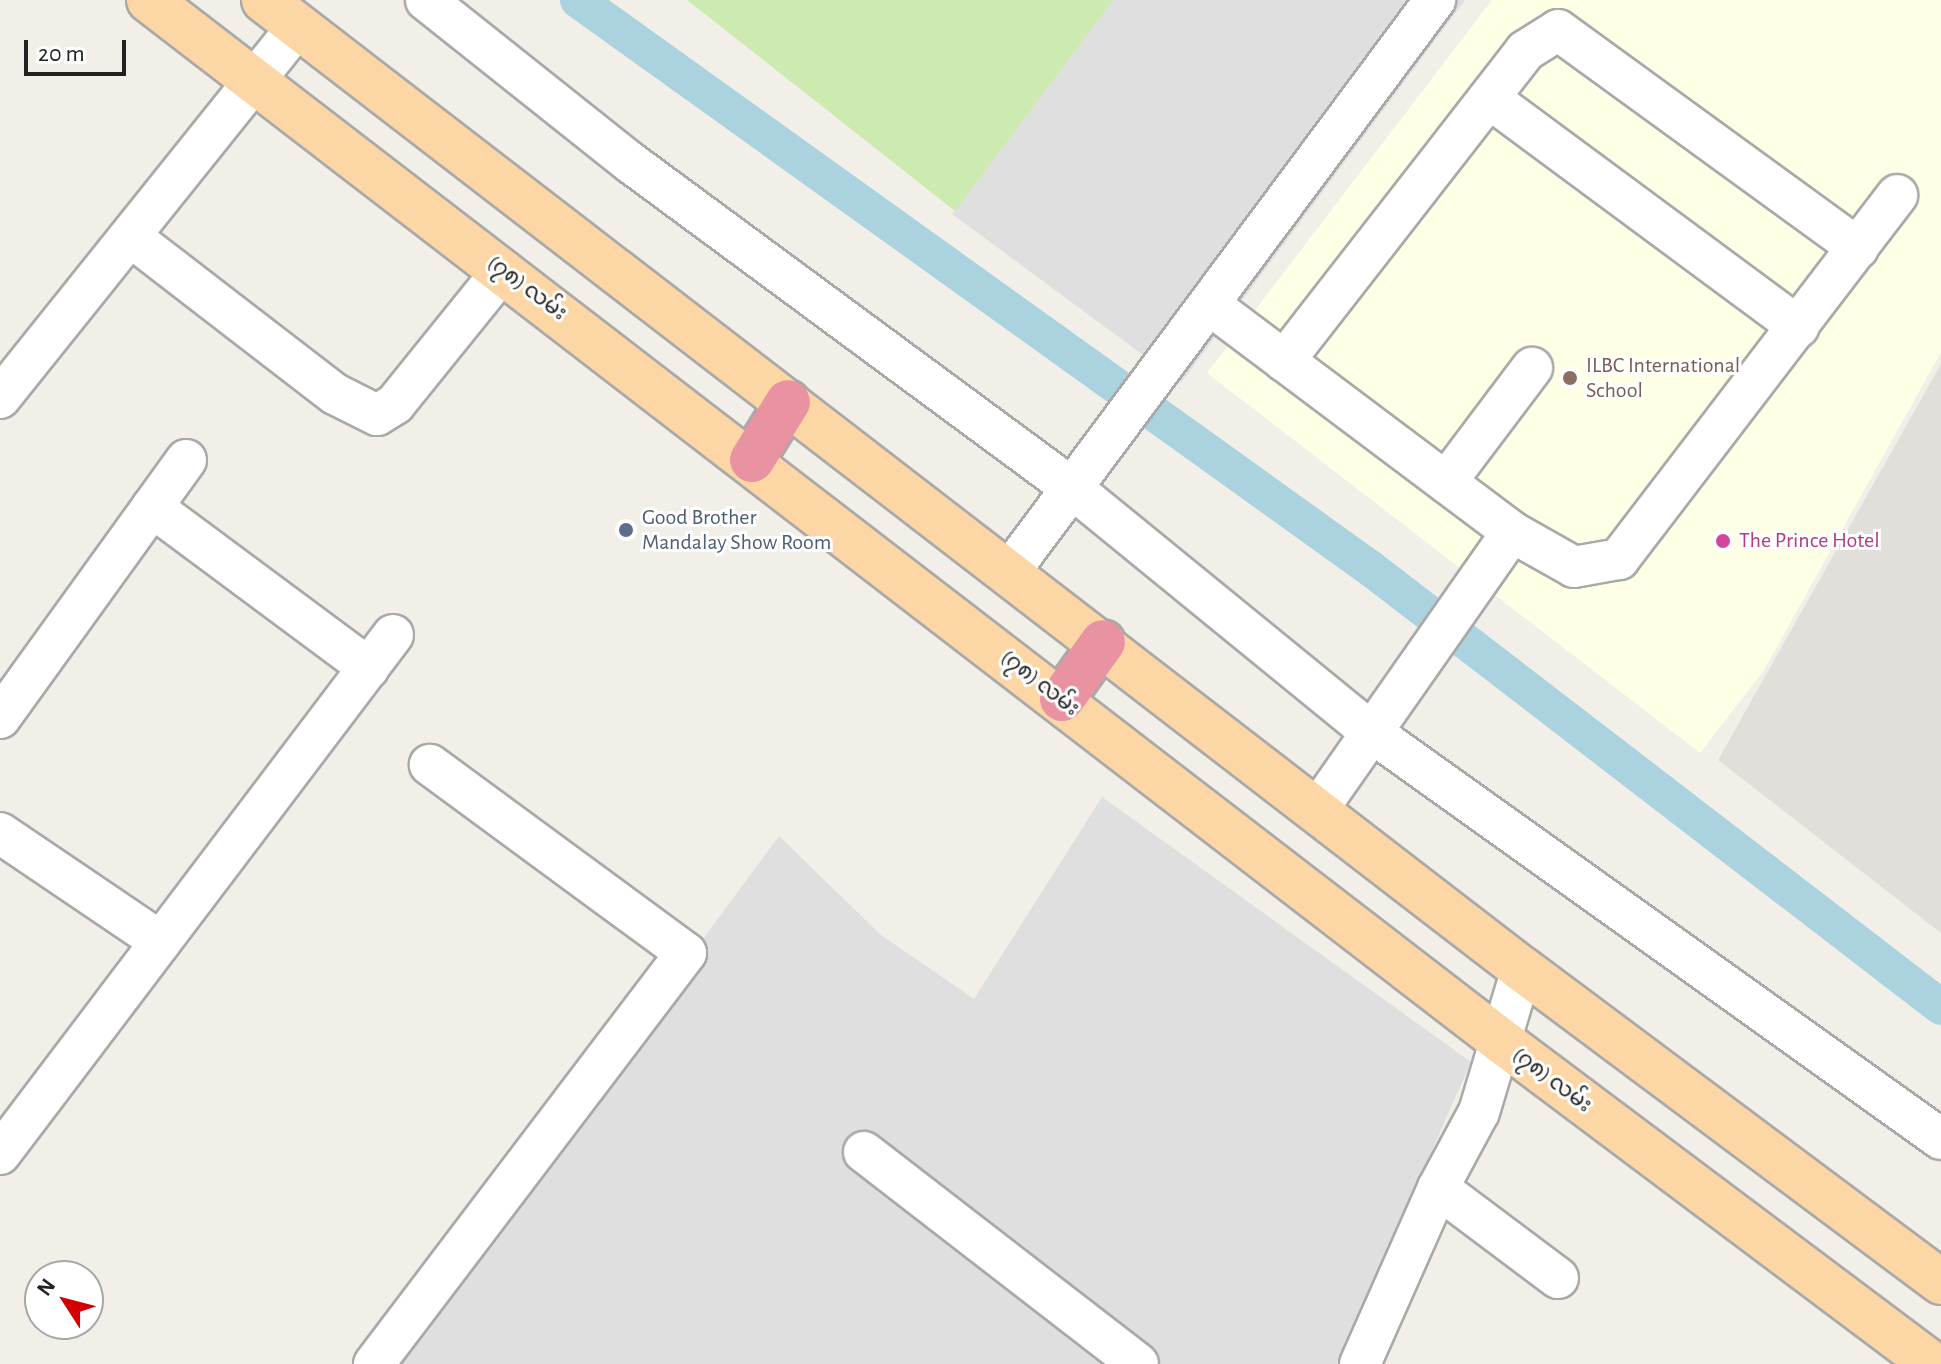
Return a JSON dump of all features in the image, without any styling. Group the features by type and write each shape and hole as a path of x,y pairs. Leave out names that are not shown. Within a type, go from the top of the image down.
{"highway":[{"path":"752,460 788,402"},
{"path":"1062,699 1103,642"}],"main road":[{"name":"(၇၈) လမ်း","path":"149,0 752,460 1504,1043 1932,1364"},
{"path":"264,0 1103,642 1522,969 1941,1282"}],"street":[{"path":"426,0 631,163 1073,489 1371,732 1941,1139"},
{"path":"1010,571 1435,0"},
{"path":"0,398 257,82 299,25"},
{"path":"1284,361 1525,51 1558,30 1858,248"},
{"path":"1489,98 1799,327"},
{"path":"1210,305 1512,532 1574,567 1619,559 1897,195"},
{"path":"131,237 335,394 377,415 395,404 503,270"},
{"path":"1446,482 1532,368"},
{"path":"0,718 186,460"},
{"path":"152,507 369,668"},
{"path":"1317,810 1512,532"},
{"path":"0,1154 393,635"},
{"path":"374,1364 686,953 430,765"},
{"path":"0,833 161,942"},
{"path":"1360,1364 1438,1188 1479,1112 1504,1043 1522,969"},
{"path":"864,1152 1138,1364"},
{"path":"1438,1188 1558,1278"}],"shaded area":[{"path":"1110,0 1465,0 1181,383 952,214"},
{"name":"ILBC International School","path":"1492,0 1941,0 1941,352 1764,670 1700,753 1207,373"},
{"path":"1941,364 1941,933 1718,760"},
{"path":"1102,797 1471,1062 1337,1364 389,1364 779,836 881,935 974,999"}],"green space":[{"path":"687,0 1113,0 955,211"}],"waterway":[{"path":"578,0 1370,568 1941,1007"}],"place":[{"name":"ILBC International School","path":"1570,378"},
{"name":"Good Brother Mandalay Show Room","path":"626,530"},
{"name":"The Prince Hotel","path":"1723,541"}]}
